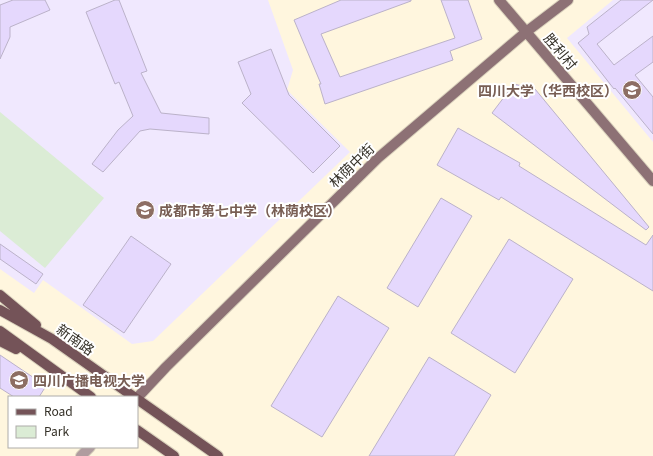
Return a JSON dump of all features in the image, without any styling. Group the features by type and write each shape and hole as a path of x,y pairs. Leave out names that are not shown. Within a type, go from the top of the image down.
{"main road":[{"path":"0,296 52,339"},
{"name":"新南路","path":"0,310 52,339 133,396"},
{"path":"0,332 90,396"},
{"path":"0,341 38,360"},
{"path":"138,400 218,456"},
{"path":"138,431 174,456"}],"street":[{"name":"胜利村","path":"500,0 653,181"},
{"name":"林荫中街","path":"138,398 172,361 378,158 526,32 568,0"},
{"path":"81,456 89,448"}],"shaded area":[{"name":"成都市第七中学（林荫校区）","path":"0,0 268,0 293,70 287,90 350,152 153,341 132,344 43,280 34,293 0,269"},
{"name":"四川大学（华西校区）","path":"613,0 653,0 653,142 567,38"}],"green space":[{"path":"0,112 104,198 45,268 0,231"}],"building":[{"path":"13,0 45,0 50,10 10,27 10,37 0,59 0,5"},
{"path":"115,0 119,0 147,71 141,73 161,113 209,118 209,134 150,129 140,131 103,172 92,164 118,130 133,116 119,82 115,84 86,12"},
{"path":"341,0 411,1 321,34 340,77 455,38 441,0 468,0 482,39 450,51 453,60 325,104 319,84 321,84 294,20"},
{"path":"621,0 653,0 597,44 614,65 653,36 653,62 635,75 653,97 653,134 615,88 614,89 578,43 589,34 587,27"},
{"path":"271,49 289,95 340,146 313,173 242,103 251,94 238,62"},
{"path":"514,84 535,89 649,227 646,230 492,113"},
{"path":"458,128 520,163 519,166 646,245 653,235 653,291 501,197 499,200 437,165"},
{"path":"441,198 472,216 418,307 387,288"},
{"path":"131,236 171,264 124,333 83,305"},
{"path":"509,239 573,279 515,373 451,333"},
{"path":"0,244 43,274 36,284 0,259"},
{"path":"338,296 389,328 322,437 271,406"},
{"path":"0,355 46,386 40,396 12,396 0,388"},
{"path":"429,357 491,395 454,456 369,456"}],"place":[{"name":"四川大学（华西校区）","path":"632,90"},
{"name":"成都市第七中学（林荫校区）","path":"145,210"},
{"name":"四川广播电视大学","path":"19,380"}]}
